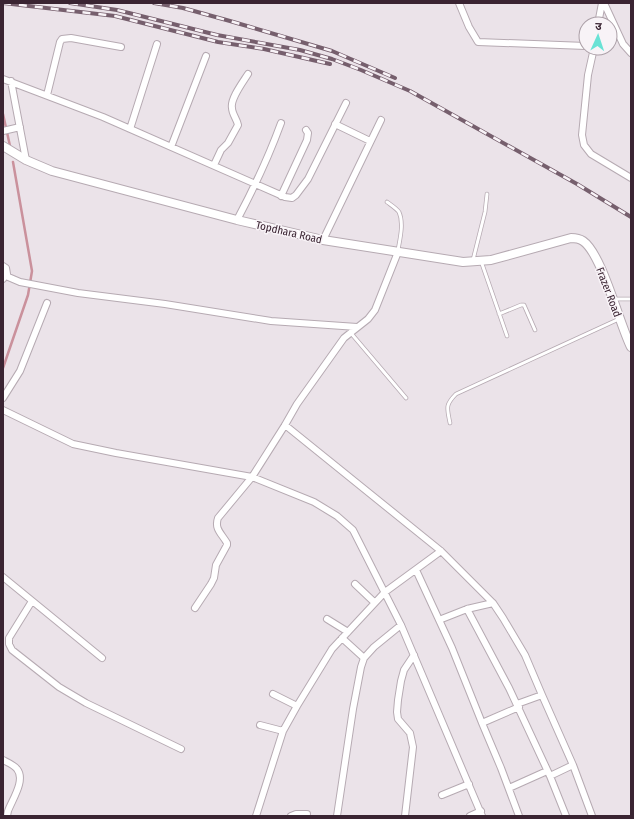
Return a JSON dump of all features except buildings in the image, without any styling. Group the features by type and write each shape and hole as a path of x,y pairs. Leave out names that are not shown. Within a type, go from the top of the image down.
{"street":[{"path":"459,3 469,27 478,42 578,46"},
{"path":"600,16 603,3"},
{"path":"603,3 623,44 631,53"},
{"path":"47,96 62,39 71,38 122,47"},
{"path":"130,129 157,44"},
{"path":"171,147 206,56"},
{"path":"592,56 588,75 582,135 584,145 591,154 631,178"},
{"path":"214,165 221,150 228,143 238,125 237,118 232,110 232,103 248,74"},
{"path":"3,79 130,129 281,196 292,198 308,179 346,102"},
{"path":"11,82 26,160"},
{"path":"323,240 381,120"},
{"path":"237,220 255,185 281,123"},
{"path":"335,124 370,141"},
{"path":"3,131 20,126"},
{"path":"281,196 307,140 308,134 306,130"},
{"name":"Topdhara Road","path":"3,146 26,160 52,171 237,220 323,240 463,262 491,260 514,255 572,238 582,240"},
{"name":"Frazer Road","path":"582,240 589,246 599,264 631,347"},
{"path":"195,608 211,584 214,578 216,565 228,543 218,530 217,521 252,477 314,378 344,338 368,318 375,310 398,252"},
{"path":"3,266 7,271 5,278 78,293 165,304 271,321 357,327"},
{"path":"3,398 20,371 47,303"},
{"path":"3,410 73,444 252,477 314,502 337,516 353,530 402,625 481,814 470,816"},
{"path":"285,426 441,551 492,603 503,618 525,655 573,765 592,816"},
{"path":"256,816 283,732 332,649 384,592 441,551"},
{"path":"416,570 452,648 519,816"},
{"path":"3,577 102,658"},
{"path":"355,584 374,602"},
{"path":"32,601 9,638 9,644 12,650 59,687 86,703 180,749"},
{"path":"439,620 467,609 492,603"},
{"path":"467,609 510,688 549,773 566,816"},
{"path":"327,619 348,632"},
{"path":"337,816 356,684 364,658 374,647 402,625"},
{"path":"342,638 364,658"},
{"path":"405,816 413,747 410,733 398,719 398,700 404,670 414,655"},
{"path":"273,694 297,706"},
{"path":"482,723 542,695"},
{"path":"260,725 283,732"},
{"path":"3,760 17,769 20,775 20,782 7,816"},
{"path":"509,788 573,765"},
{"path":"442,795 469,784"},
{"path":"292,816 296,814 307,814"}],"lane":[{"path":"488,194 477,261 507,336"},
{"path":"387,202 395,207 399,213 401,224 398,252"},
{"path":"612,299 631,299"},
{"path":"499,314 524,305 535,330"},
{"path":"450,422 448,410 449,401 456,394 619,318"},
{"path":"350,332 406,398"}],"waterway":[{"path":"3,114 10,146"},
{"path":"3,368 28,295 32,271 13,162"}],"railway":[{"path":"3,3 115,16 218,42 264,49 330,64"},
{"path":"70,3 117,10 217,35 300,50 332,59 361,70 410,91 577,184 631,217"},
{"path":"154,3 183,8 332,51 395,78"}]}
